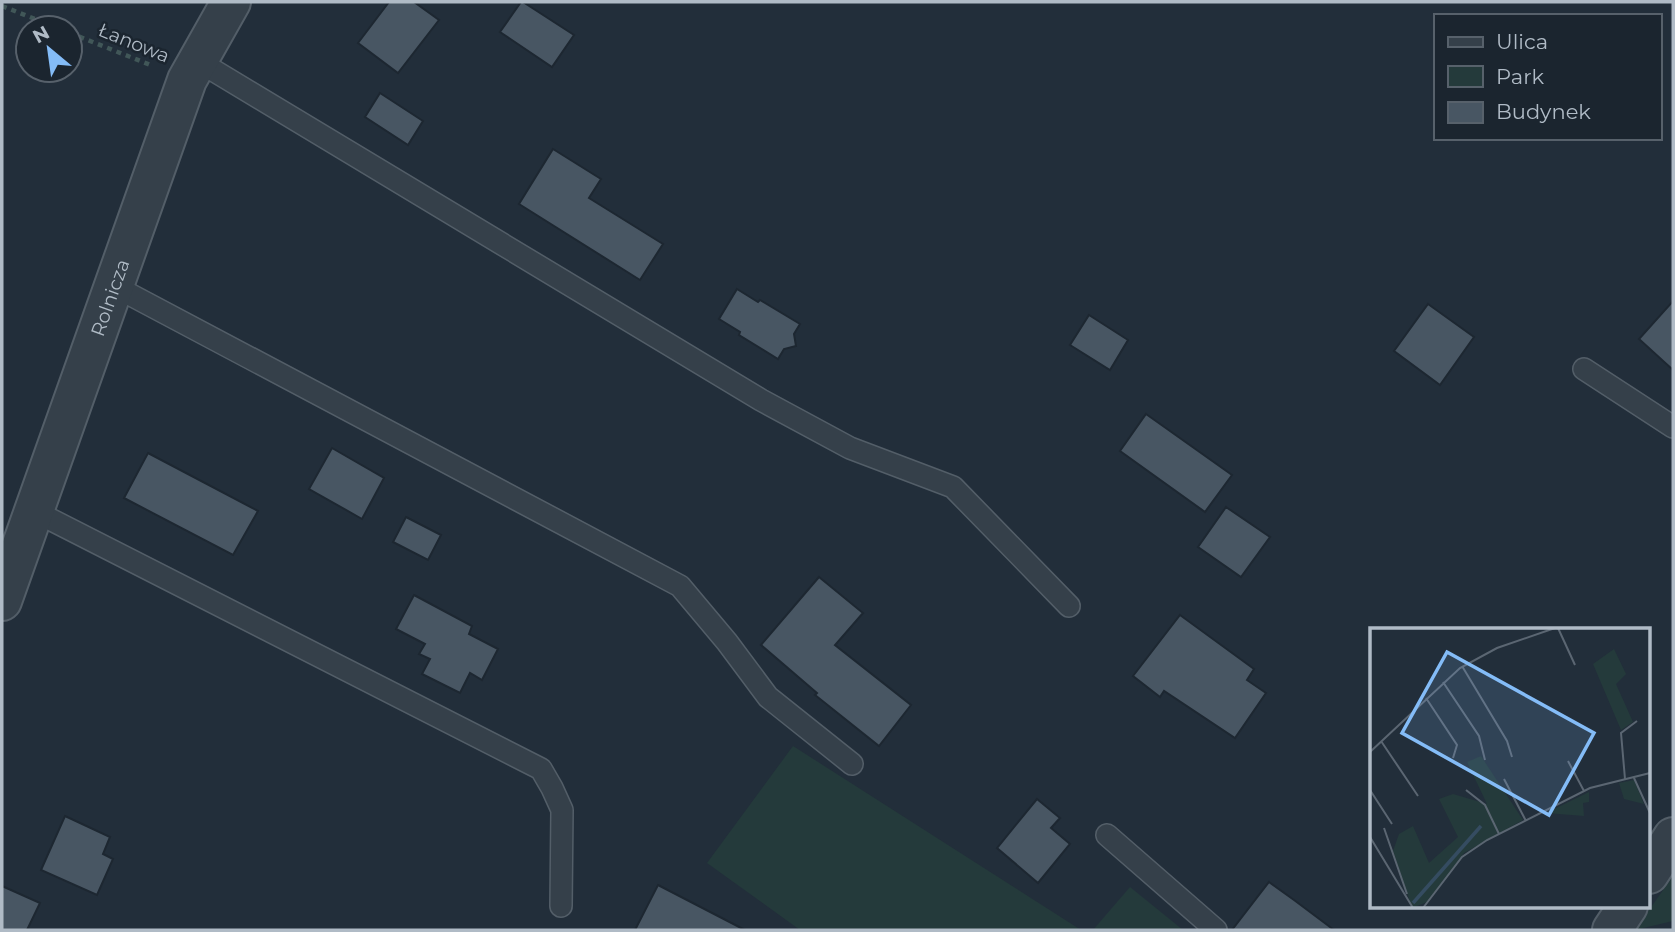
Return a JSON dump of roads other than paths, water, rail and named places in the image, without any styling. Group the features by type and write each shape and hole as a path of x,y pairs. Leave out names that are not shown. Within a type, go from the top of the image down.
{"street":[{"name":"Rolnicza","path":"2,601 192,70 231,2"},
{"path":"1650,872 1673,837"},
{"path":"1612,930 1627,908"}],"lane":[{"path":"192,70 761,400 850,448 953,487 1069,606"},
{"path":"114,286 680,586 768,697 852,764"},
{"path":"1584,369 1673,427"},
{"path":"34,511 541,769 562,810 561,906"},
{"path":"1107,835 1216,930"}]}
